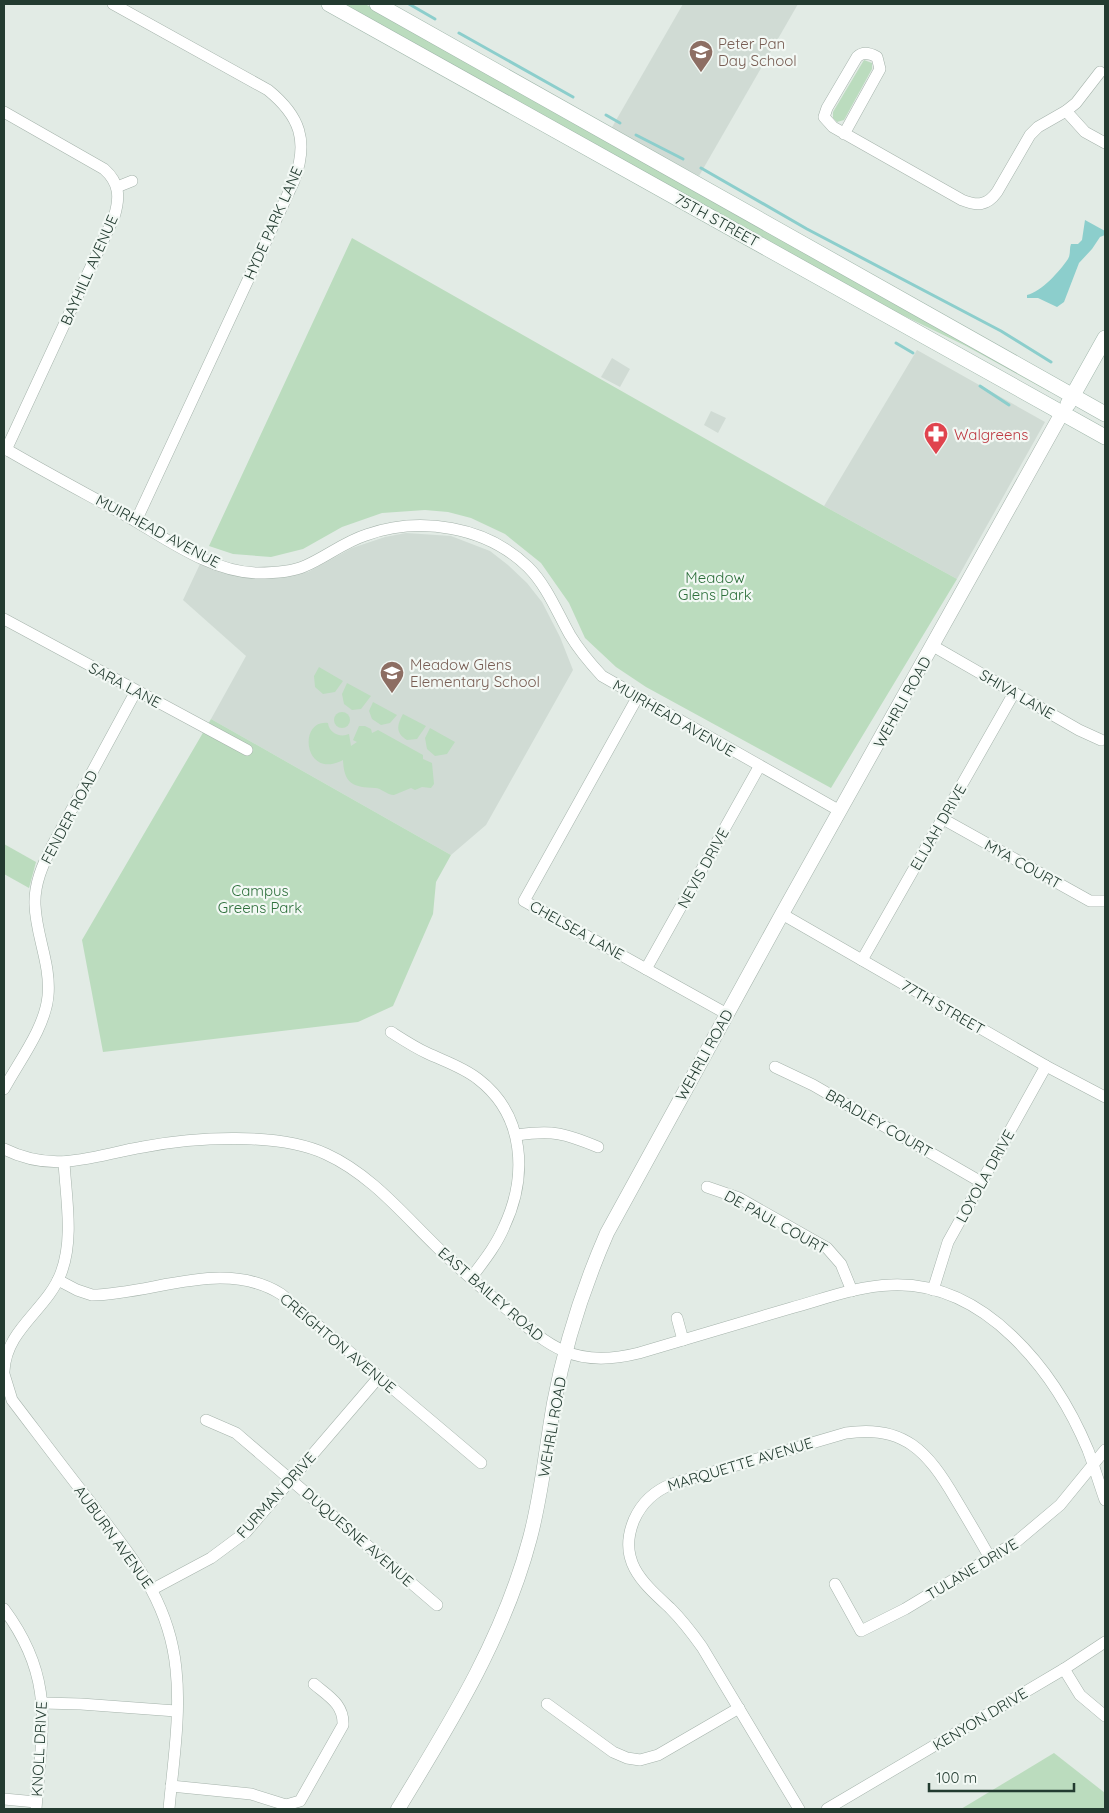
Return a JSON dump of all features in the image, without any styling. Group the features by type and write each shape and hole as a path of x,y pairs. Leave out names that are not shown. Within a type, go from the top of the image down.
{"main road":[{"name":"75TH STREET","path":"329,4 1105,437"},
{"name":"75TH STREET","path":"377,4 1105,414"},
{"name":"WEHRLI ROAD","path":"1062,413 1105,338"}],"street":[{"name":"HYDE PARK LANE","path":"113,4 268,90 288,110 298,126 301,143 300,167 294,181 136,521"},
{"path":"844,134 880,69 877,57 869,53 860,54 856,57 825,113 828,124 844,134 962,200 982,204 991,200 997,192 1030,135 1038,126 1066,111 1084,95 1100,72"},
{"path":"1066,111 1086,132 1105,143"},
{"path":"5,115 104,168 117,187 132,180"},
{"name":"BAYHILL AVENUE","path":"5,449 114,217 119,199 117,187"},
{"name":"WEHRLI ROAD","path":"398,1809 472,1685 490,1648 517,1582 536,1516 554,1404 566,1352 590,1272 607,1233 782,914 1062,413"},
{"name":"MUIRHEAD AVENUE","path":"5,449 212,562 256,573 304,567 365,535 394,528 425,525 452,528 482,538 505,550 528,568 546,591 569,633 587,660 602,676 637,698 840,812"},
{"name":"SARA LANE","path":"4,619 247,750"},
{"name":"SHIVA LANE","path":"933,646 1014,693 1104,740"},
{"name":"FENDER ROAD","path":"4,1089 44,1017 48,1002 48,973 35,905 41,871 52,846 136,691"},
{"name":"ELIJAH DRIVE","path":"862,960 1014,693"},
{"name":"CHELSEA LANE","path":"637,698 524,901 727,1014"},
{"name":"NEVIS DRIVE","path":"646,969 759,766"},
{"name":"MYA COURT","path":"943,818 1090,901 1105,901"},
{"name":"77TH STREET","path":"782,914 1046,1066 1105,1097"},
{"path":"390,1032 424,1052 477,1078 500,1101 517,1135 520,1164 511,1210 498,1240 471,1278"},
{"name":"LOYOLA DRIVE","path":"933,1290 944,1250 1046,1066"},
{"name":"BRADLEY COURT","path":"775,1067 813,1085 981,1182"},
{"path":"517,1135 541,1132 560,1133 598,1148"},
{"name":"EAST BAILEY ROAD","path":"4,1149 33,1161 48,1163 82,1162 142,1147 193,1140 276,1140 301,1145 325,1153 362,1175 471,1278 536,1334 566,1352 597,1358 624,1357 852,1291 893,1285 933,1290 952,1295 986,1314 1025,1350 1060,1397 1088,1450 1105,1500"},
{"name":"AUBURN AVENUE","path":"64,1162 68,1241 58,1280 13,1338 6,1354 4,1372 12,1400 137,1564 153,1589 168,1627 174,1651 178,1690 169,1809"},
{"name":"DE PAUL COURT","path":"707,1187 740,1198 827,1248 841,1264 852,1291"},
{"name":"CREIGHTON AVENUE","path":"58,1280 92,1295 226,1277 253,1281 281,1294 480,1463"},
{"path":"676,1318 683,1340"},
{"name":"FURMAN DRIVE","path":"153,1589 211,1558 228,1546 257,1520 379,1377"},
{"name":"DUQUESNE AVENUE","path":"206,1420 236,1433 437,1604"},
{"name":"MARQUETTE AVENUE","path":"799,1809 739,1708 686,1625 647,1588 634,1568 629,1546 631,1527 642,1505 662,1488 846,1433 863,1430 889,1433 911,1443 934,1464 990,1558"},
{"name":"TULANE DRIVE","path":"835,1584 861,1631 906,1609 1016,1542 1042,1522 1093,1466 1105,1450"},
{"name":"KNOLL DRIVE","path":"4,1609 22,1634 32,1657 43,1703 36,1806"},
{"name":"KENYON DRIVE","path":"827,1809 1064,1669 1105,1642"},
{"path":"1064,1669 1080,1694 1105,1716"},
{"path":"171,1786 251,1794 297,1807 343,1725 342,1714 338,1705 314,1684"},
{"path":"43,1703 176,1711"},
{"path":"547,1704 613,1752 633,1760 646,1759 658,1755 739,1708"},
{"path":"4,1799 36,1806"}],"shaded area":[{"name":"Peter Pan Day School","path":"683,4 798,4 699,176 611,129"},
{"path":"917,350 1045,422 957,579 824,506"},
{"path":"612,358 630,369 620,387 601,377"},
{"path":"711,411 726,418 718,433 704,425"},
{"name":"Meadow Glens Elementary School","path":"406,533 451,536 490,551 508,565 527,583 542,602 560,637 573,670 486,825 451,855 211,719 246,656 183,600 200,564 251,578 296,574 308,572 352,548 385,537"}],"green space":[{"path":"342,4 365,4 1050,390 1049,392 966,346 884,306"},
{"path":"864,60 872,63 872,69 844,120 837,122 833,118 833,112"},
{"name":"Meadow Glens Park","path":"352,238 824,506 957,579 831,788 646,687 616,667 585,638 569,603 541,563 505,534 471,518 448,512 425,510 382,513 342,527 303,549 271,557 233,554 209,546"},
{"path":"319,667 343,681 335,692 323,694 315,687 314,676"},
{"path":"347,683 371,696 361,709 352,710 344,704 342,694"},
{"path":"373,702 397,715 390,723 381,725 372,719 369,711"},
{"path":"339,712 345,712 350,717 348,726 339,728 334,723 334,717"},
{"path":"403,714 426,726 417,739 407,740 400,735 398,725"},
{"name":"Campus Greens Park","path":"211,719 451,855 436,882 433,914 393,1006 358,1022 103,1052 82,940"},
{"path":"328,723 330,729 336,734 349,734 351,746 357,742 353,740 359,726 365,726 371,729 372,733 378,730 423,755 423,759 432,763 434,784 431,788 422,787 415,790 411,788 394,795 377,788 361,787 351,783 345,774 343,760 330,764 320,763 313,756 309,748 309,738 312,730 318,724"},
{"path":"430,728 455,742 447,754 435,756 427,749 425,738"},
{"path":"4,844 36,862 29,888 4,874"},
{"path":"1054,1753 1105,1793 1105,1809 961,1809"}],"water":[{"path":"1085,220 1105,231 1105,235 1100,237 1079,263 1064,302 1057,307 1038,298 1027,298 1027,295 1038,290 1065,264 1069,257 1071,244 1078,244 1082,240"}],"waterway":[{"path":"409,4 435,19"},
{"path":"459,33 573,97"},
{"path":"606,115 620,123"},
{"path":"636,135 683,159"},
{"path":"701,168 807,229 1001,331 1051,362"},
{"path":"896,343 913,353"},
{"path":"980,386 1009,405"}],"place":[{"name":"Peter Pan Day School","path":"701,73"},
{"name":"Walgreens","path":"936,455"},
{"name":"Meadow Glens Elementary School","path":"392,694"}]}
